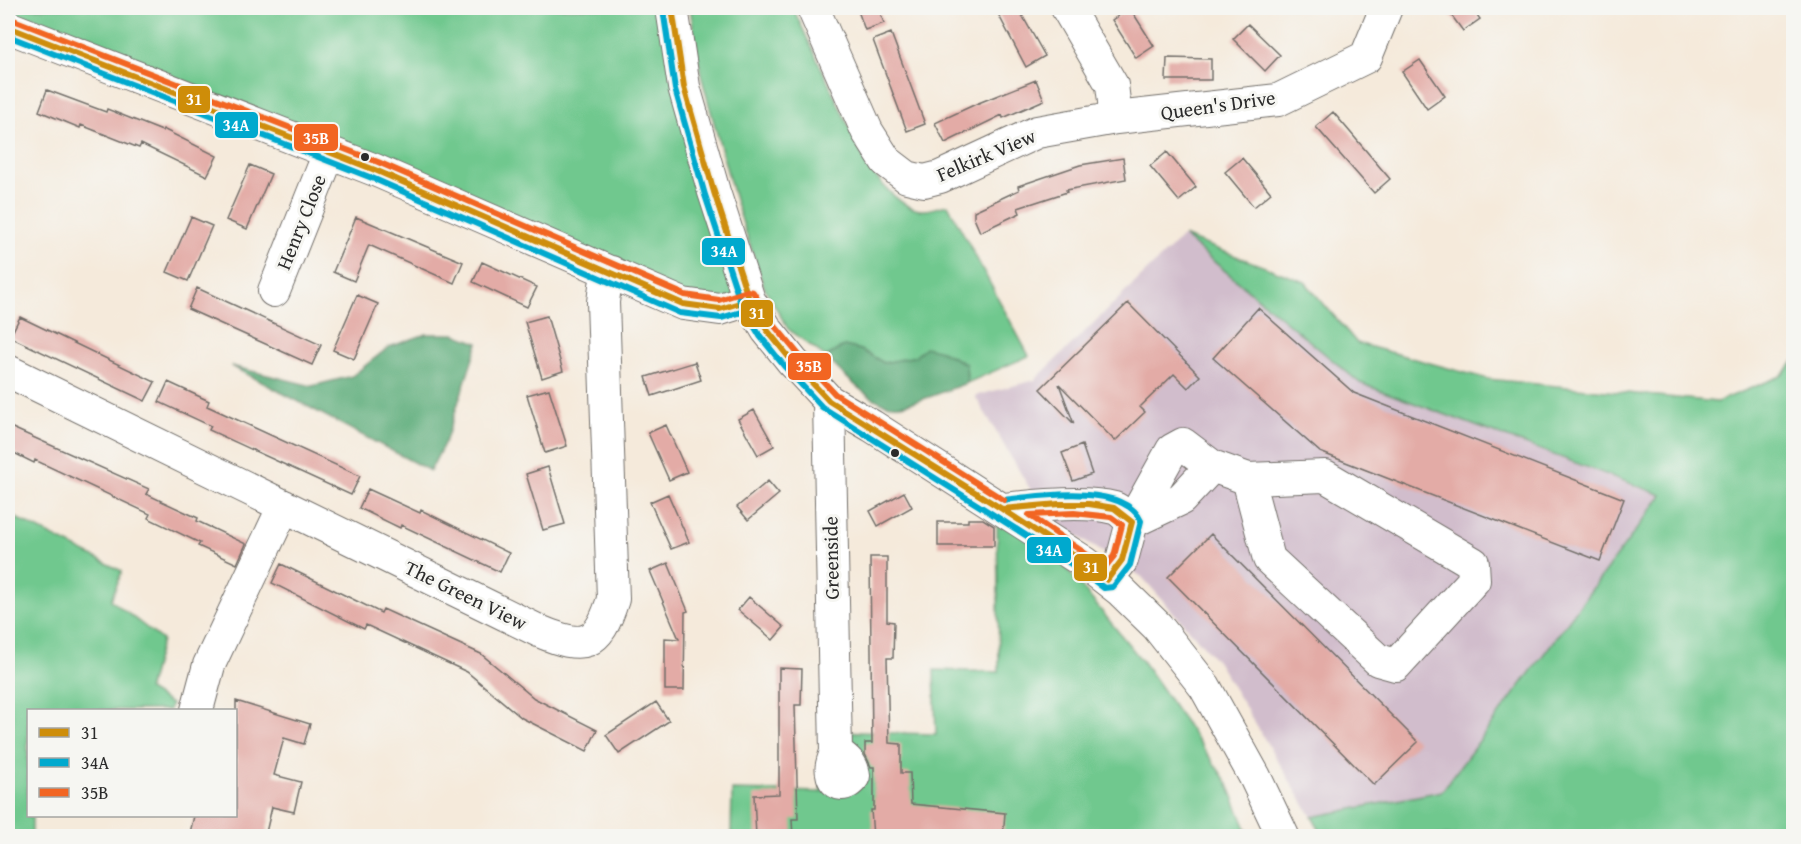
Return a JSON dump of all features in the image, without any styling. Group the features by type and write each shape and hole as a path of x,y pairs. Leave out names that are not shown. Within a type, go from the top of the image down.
{"street":[{"path":"672,8 684,87 714,192 749,300 767,330 829,401 1084,562 1157,626 1205,687 1255,777 1283,837"},
{"name":"Felkirk View","path":"813,8 867,131 886,161 907,177 924,181 940,177 1037,132 1116,118"},
{"path":"1067,8 1112,85 1116,118"},
{"name":"Queen's Drive","path":"1116,118 1278,100 1365,57 1386,8"},
{"path":"8,27 375,170 683,304 720,309 749,300"},
{"name":"Henry Close","path":"274,291 329,153"},
{"name":"The Green View","path":"8,371 565,642 578,643 595,636 606,621 613,598 603,302 605,286 611,272"},
{"name":"Greenside","path":"829,401 836,752"},
{"path":"1132,522 1181,499 1212,466 1248,479 1325,476 1473,563 1474,580 1396,665 1378,660 1269,559 1248,479"},
{"path":"1002,509 1044,505 1116,508 1132,522"},
{"path":"198,709 209,665 284,506"},
{"path":"1107,580 1122,560 1132,522"}],"shaded area":[{"path":"1183,236 1360,383 1662,495 1442,791 1312,817 1217,661 1142,577 1046,516 975,396 1035,380"}],"green space":[{"path":"8,8 672,8 749,300 720,309 8,27"},
{"path":"690,8 793,8 869,169 892,194 906,205 923,210 948,205 1029,356 967,383 966,364 941,351 884,363 861,350 844,346 826,357 788,329 764,287 735,200 701,75"},
{"path":"1183,236 1305,282 1357,343 1488,379 1717,402 1781,376 1793,362 1793,836 1323,836 1312,817 1442,791 1662,495 1360,383"},
{"path":"426,334 455,334 478,343 446,440 430,471 231,366 312,386 352,376 389,347"},
{"path":"844,346 861,350 884,363 916,356 925,347 941,351 966,364 967,383 900,405 880,402 860,389 826,357"},
{"path":"8,514 122,571 111,600 162,640 148,690 171,704 169,709 27,709 27,817 32,817 32,836 8,836"},
{"path":"997,516 1055,554 1143,662 1227,782 1249,836 731,836 732,790 821,792 822,731 936,734 934,670 999,672"}],"building":[{"path":"857,8 878,8 884,23 865,30"},
{"path":"995,8 1018,8 1045,56 1026,67"},
{"path":"1130,8 1154,46 1136,58 1112,20"},
{"path":"1446,8 1472,8 1480,19 1463,31"},
{"path":"1248,24 1280,55 1265,71 1233,39"},
{"path":"891,33 925,124 907,131 873,40"},
{"path":"1167,58 1211,59 1211,80 1166,80"},
{"path":"1420,60 1445,96 1427,109 1402,72"},
{"path":"1036,80 1044,100 1003,118 1002,115 945,143 935,123"},
{"path":"47,90 106,112 107,109 162,131 163,129 217,156 207,176 141,144 139,148 81,125 80,128 39,111"},
{"path":"1333,112 1390,179 1374,193 1316,127"},
{"path":"1167,152 1196,187 1179,201 1150,166"},
{"path":"1123,158 1126,179 1066,190 1067,192 1018,208 1020,213 980,232 974,218 974,211 1019,190 1018,186 1080,165"},
{"path":"1242,158 1271,193 1254,207 1225,172"},
{"path":"250,165 271,174 247,229 226,220"},
{"path":"191,217 212,226 188,281 167,272"},
{"path":"356,217 463,262 454,283 369,245 354,281 333,272"},
{"path":"482,262 537,287 527,307 473,282"},
{"path":"197,288 321,345 312,365 188,309"},
{"path":"357,295 378,304 354,359 333,350"},
{"path":"1128,303 1200,376 1188,388 1174,374 1140,407 1145,412 1115,441 1059,384 1074,424 1040,389"},
{"path":"1258,308 1354,393 1624,499 1600,561 1320,452 1213,358"},
{"path":"547,316 563,371 542,378 525,322"},
{"path":"20,317 155,382 145,401 10,337"},
{"path":"695,362 701,380 652,396 646,377"},
{"path":"168,382 209,401 207,406 360,476 351,495 209,430 211,426 159,402"},
{"path":"549,389 567,446 545,453 527,395"},
{"path":"754,410 774,446 758,455 738,419"},
{"path":"666,425 687,472 669,480 648,433"},
{"path":"8,426 149,489 146,494 246,544 237,564 198,546 200,543 148,518 150,514 35,460 34,463 8,450"},
{"path":"1082,445 1092,474 1073,481 1062,453"},
{"path":"548,467 565,524 543,530 526,474"},
{"path":"768,481 779,494 748,520 737,507"},
{"path":"368,489 420,513 421,510 509,553 500,572 401,525 400,528 359,508"},
{"path":"904,492 912,507 878,526 870,511"},
{"path":"668,494 689,542 671,549 650,502"},
{"path":"968,519 983,519 994,526 994,546 938,546 938,522 968,522"},
{"path":"1211,534 1418,742 1374,785 1168,577"},
{"path":"870,557 887,557 887,621 894,622 893,658 887,658 889,743 901,744 901,773 910,773 911,804 1005,813 1003,837 873,837 871,810 874,810 874,767 871,767 865,754 865,743 872,743"},
{"path":"668,563 688,611 685,612 684,690 665,690 665,638 679,639 650,571"},
{"path":"281,564 381,613 383,609 481,654 534,698 597,730 587,751 522,718 467,672 366,625 364,629 272,583"},
{"path":"749,597 784,627 773,640 738,610"},
{"path":"779,668 802,669 801,705 795,705 798,819 792,819 793,837 756,837 754,795 779,794"},
{"path":"236,701 310,724 304,744 284,738 274,775 301,782 294,812 272,807 265,837 189,837 194,817 237,817"},
{"path":"656,702 669,721 619,754 606,735"}],"transit line":[{"name":"31","path":"672,8 684,87 714,192 749,300 767,330 829,401 1002,509"},
{"name":"34A","path":"663,9 675,89 705,195 741,304 760,336 785,367 822,407 1079,569 1104,588 1113,587 1130,565 1141,521 1132,509 1117,501 1079,494 1004,500"},
{"name":"35B","path":"11,19 378,162 685,295 719,300 747,291 753,292 774,325 835,394 1004,500"},
{"name":"31","path":"8,27 375,170 683,304 720,309 749,300"},
{"name":"34A","path":"8,36 372,178 680,313 721,318 752,309"},
{"name":"31","path":"1059,504 1089,504 1114,508 1132,522 1122,560 1107,580 1084,562 1002,509 1059,504"},
{"name":"35B","path":"1074,513 1111,517 1122,525 1114,556 1105,567 1029,515 1074,513"}]}
